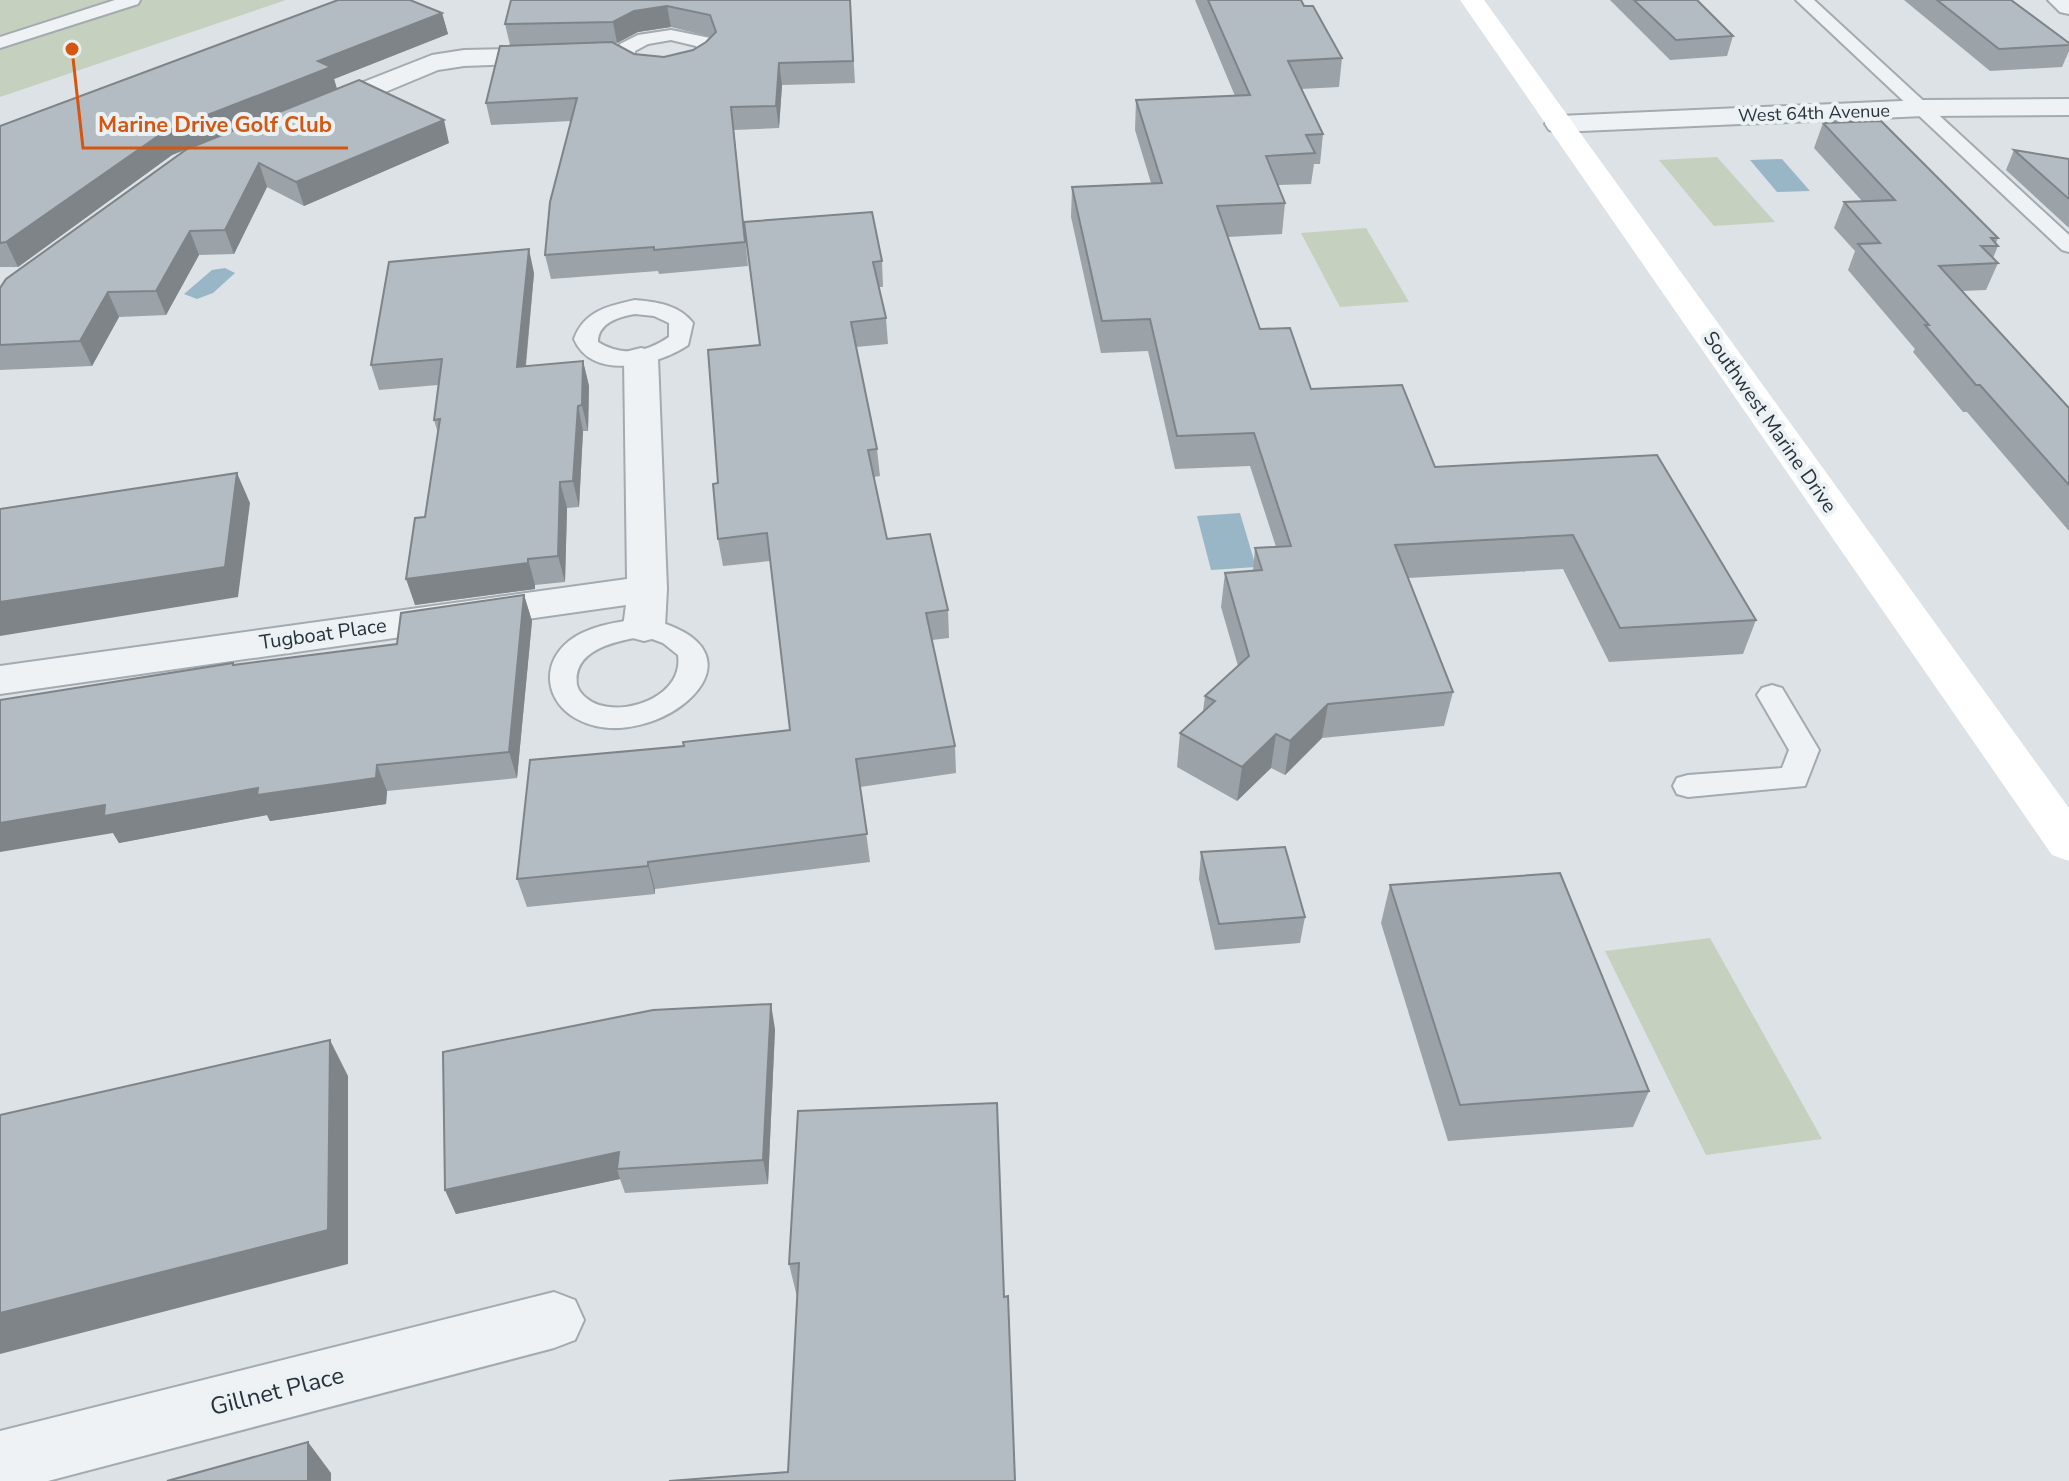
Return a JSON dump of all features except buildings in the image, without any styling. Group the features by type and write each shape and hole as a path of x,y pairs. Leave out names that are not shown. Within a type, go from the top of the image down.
{"main road":[{"name":"Southwest Marine Drive","path":"1472,0 2069,843"}],"street":[{"path":"2060,0 2069,7"},
{"path":"301,116 432,63 464,58 623,54"},
{"name":"West 64th Avenue","path":"1559,124 1924,108 2069,107"},
{"name":"Tugboat Place","path":"0,680 645,608 641,358"},
{"name":"Gillnet Place","path":"0,1462 554,1320"}],"lane":[{"path":"0,43 132,0"},
{"path":"1804,0 1924,108 2069,246"},
{"path":"1688,786 1794,778 1804,750 1772,695"}],"green space":[{"path":"0,0 286,0 0,97"},
{"path":"1717,157 1775,222 1714,226 1659,160"},
{"path":"1366,228 1409,302 1340,307 1301,233"},
{"path":"1710,938 1822,1139 1706,1155 1605,951"}],"water":[{"path":"1782,159 1810,191 1777,192 1750,160"},
{"path":"225,268 235,273 213,293 197,299 184,294 212,270"},
{"path":"1240,513 1256,567 1211,570 1197,516"}],"place":[{"name":"Marine Drive Golf Club","path":"72,49"}]}
